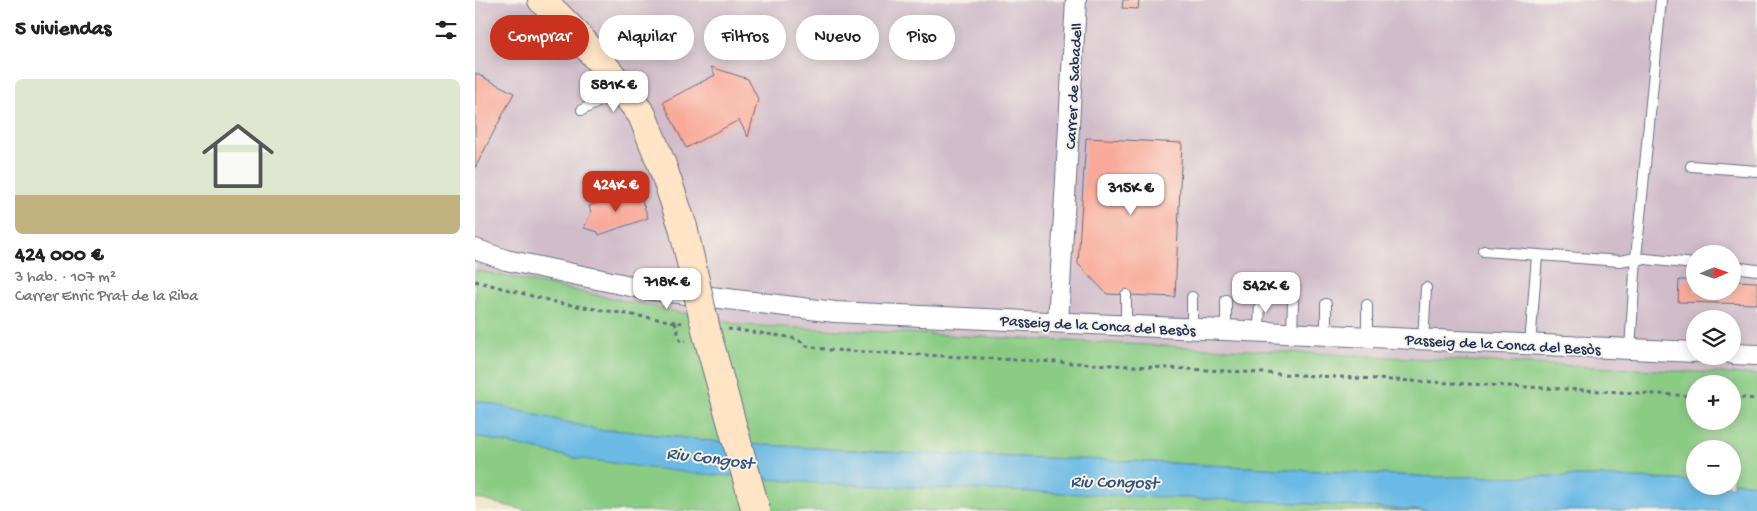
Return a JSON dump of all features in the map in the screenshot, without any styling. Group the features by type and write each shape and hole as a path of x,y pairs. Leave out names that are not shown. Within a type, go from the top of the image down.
{"street":[{"path":"543,0 579,37 642,115 662,165 683,227 707,334 756,511"},
{"name":"Carrer de Sabadell","path":"1058,322 1077,0"},
{"name":"Passeig de la Conca del Besòs","path":"475,248 506,260 645,289 826,311 1686,352"},
{"name":"Passeig de la Conca del Besòs","path":"475,262 506,260"},
{"path":"1741,354 1757,355"}],"lane":[{"path":"1630,349 1636,258 1661,0"},
{"path":"581,110 623,90"},
{"path":"1691,166 1757,171"},
{"path":"1484,251 1620,261 1636,258 1686,263"},
{"path":"1530,345 1537,256"},
{"path":"1741,268 1757,270"},
{"path":"1423,340 1426,288"},
{"path":"1126,295 1126,325"},
{"path":"1192,297 1192,328"},
{"path":"1226,300 1226,330"},
{"path":"1259,332 1260,300"},
{"path":"1292,333 1293,302"},
{"path":"1326,304 1326,334"},
{"path":"1367,306 1367,336"}],"path":[{"path":"475,281 559,303 684,323"},
{"path":"675,322 680,340"},
{"path":"721,328 790,337 807,346 830,350 1686,396"},
{"path":"1741,398 1757,399"}],"shaded area":[{"path":"475,0 1757,0 1757,375 741,325 475,270"}],"green space":[{"path":"475,270 741,325 1757,375 1757,484 1741,483 1741,440 1686,440 1686,481 1597,476 1436,477 1131,461 903,453 729,443 614,430 603,431 475,400"},
{"path":"475,436 575,458 1430,511 528,511 475,498"}],"water":[{"name":"Riu Congost","path":"475,400 603,431 614,430 729,443 903,453 1131,461 1436,477 1597,476 1686,481 1686,495 1741,495 1741,483 1757,484 1757,511 1430,511 1260,501 830,484 689,473 575,458 475,436"}],"building":[{"path":"1123,0 1139,0 1138,9 1122,8"},
{"path":"711,67 748,79 758,99 748,137 739,120 686,148 663,102 715,75"},
{"path":"475,73 514,93 475,168"},
{"path":"1086,138 1182,143 1175,297 1107,294 1078,264"},
{"path":"638,189 648,218 599,235 598,232 584,228 591,212 589,206"},
{"path":"1679,280 1686,280 1686,300 1741,300 1741,281 1757,282 1757,304 1678,302"}]}
